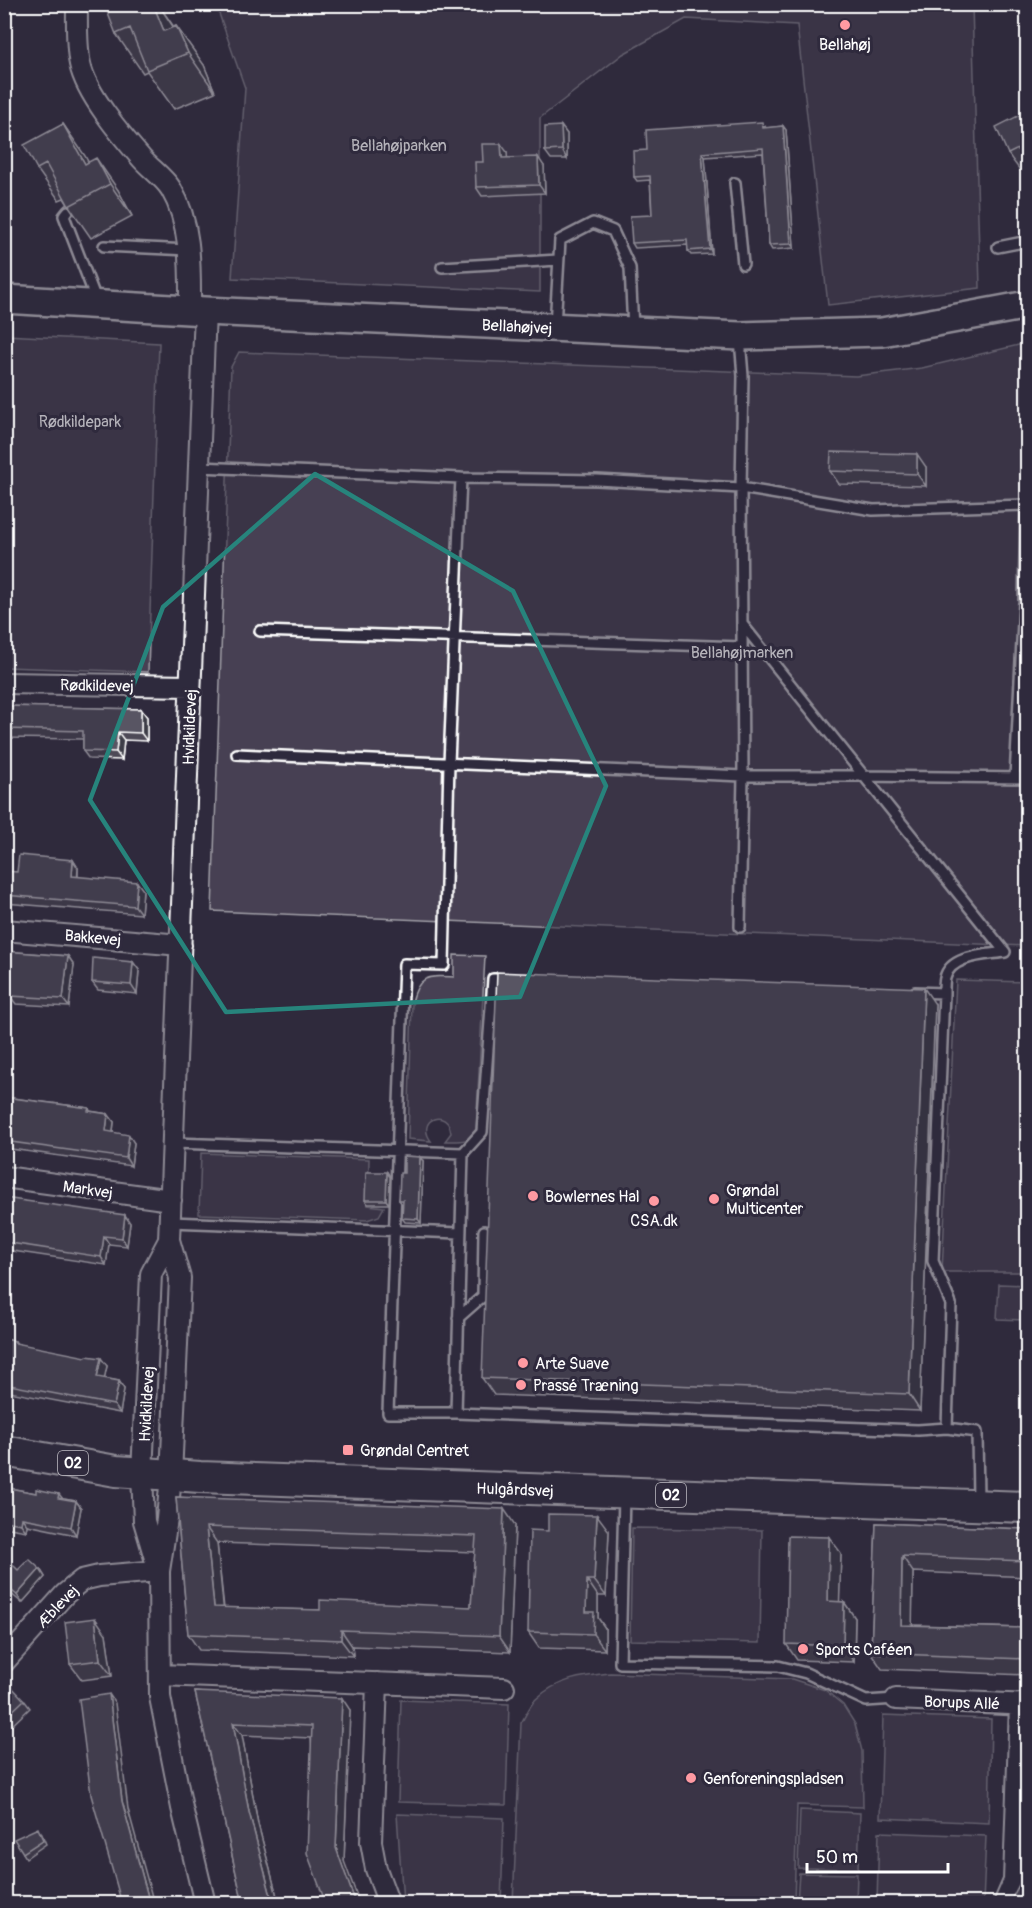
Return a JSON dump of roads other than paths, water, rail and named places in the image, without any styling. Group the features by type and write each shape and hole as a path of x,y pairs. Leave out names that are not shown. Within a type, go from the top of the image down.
{"main road":[{"name":"Hulgårdsvej","path":"4,1451 157,1475 1028,1507"}],"street":[{"name":"Hvidkildevej","path":"77,4 80,66 94,95 117,129 170,187 180,208 189,250 197,310 199,467 170,1232 180,1278 157,1475 144,1521 159,1571"},
{"name":"Bellahøjvej","path":"4,298 197,310 740,336 882,332 1028,305"},
{"name":"Rødkildevej","path":"4,683 190,686"},
{"name":"Bakkevej","path":"4,930 180,945"},
{"name":"Markvej","path":"4,1177 171,1200"},
{"name":"Hvidkildevej","path":"170,1232 151,1274 157,1475 167,1519 159,1571 160,1697 177,1785 205,1904"},
{"name":"Æblevej","path":"4,1662 65,1594 82,1580 99,1576 159,1571"},
{"path":"160,1675 504,1688"},
{"path":"377,1683 371,1842 376,1869 388,1904"},
{"name":"Borups Allé","path":"896,1700 1024,1705"},
{"path":"1004,1904 1014,1881 1024,1705"}],"lane":[{"path":"735,183 743,264"},
{"path":"68,211 64,216 98,304"},
{"path":"555,328 560,240 592,223 613,231 630,268 634,332"},
{"path":"998,247 1028,241"},
{"path":"104,246 189,250"},
{"path":"442,267 558,260"},
{"path":"740,336 743,376 741,488 743,776 740,927"},
{"path":"199,467 461,478 597,480 741,488 873,510 1027,505 1015,778"},
{"path":"461,478 449,763 444,965 404,964 388,1413 456,1413 918,1430 947,1428 976,1432 978,1506"},
{"path":"742,624 1005,952 958,961 945,978 933,1261 951,1305 947,1428"},
{"path":"260,631 742,647"},
{"path":"237,754 743,776 1028,778"},
{"path":"456,1413 463,1153 482,1132 493,979 517,980"},
{"path":"909,992 944,993"},
{"path":"173,1143 463,1153"},
{"path":"458,1318 483,1296 484,1231"},
{"path":"170,1232 460,1233"},
{"path":"624,1493 620,1663 778,1666 806,1673 866,1701 896,1700"}],"place":[{"name":"Bellahøj","path":"845,25"},
{"name":"Bowlernes Hal","path":"533,1196"},
{"name":"Grøndal Multicenter","path":"714,1199"},
{"name":"CSA.dk","path":"654,1201"},
{"name":"Arte Suave","path":"523,1363"},
{"name":"Prassé Træning","path":"521,1385"},
{"name":"Grøndal Centret","path":"348,1450"},
{"name":"Sports Caféen","path":"803,1649"},
{"name":"Genforeningspladsen","path":"691,1778"}],"park label":[{"name":"Bellahøjparken","path":"399,145"},
{"name":"Rødkildepark","path":"80,421"},
{"name":"Bellahøjmarken","path":"742,652"}]}
